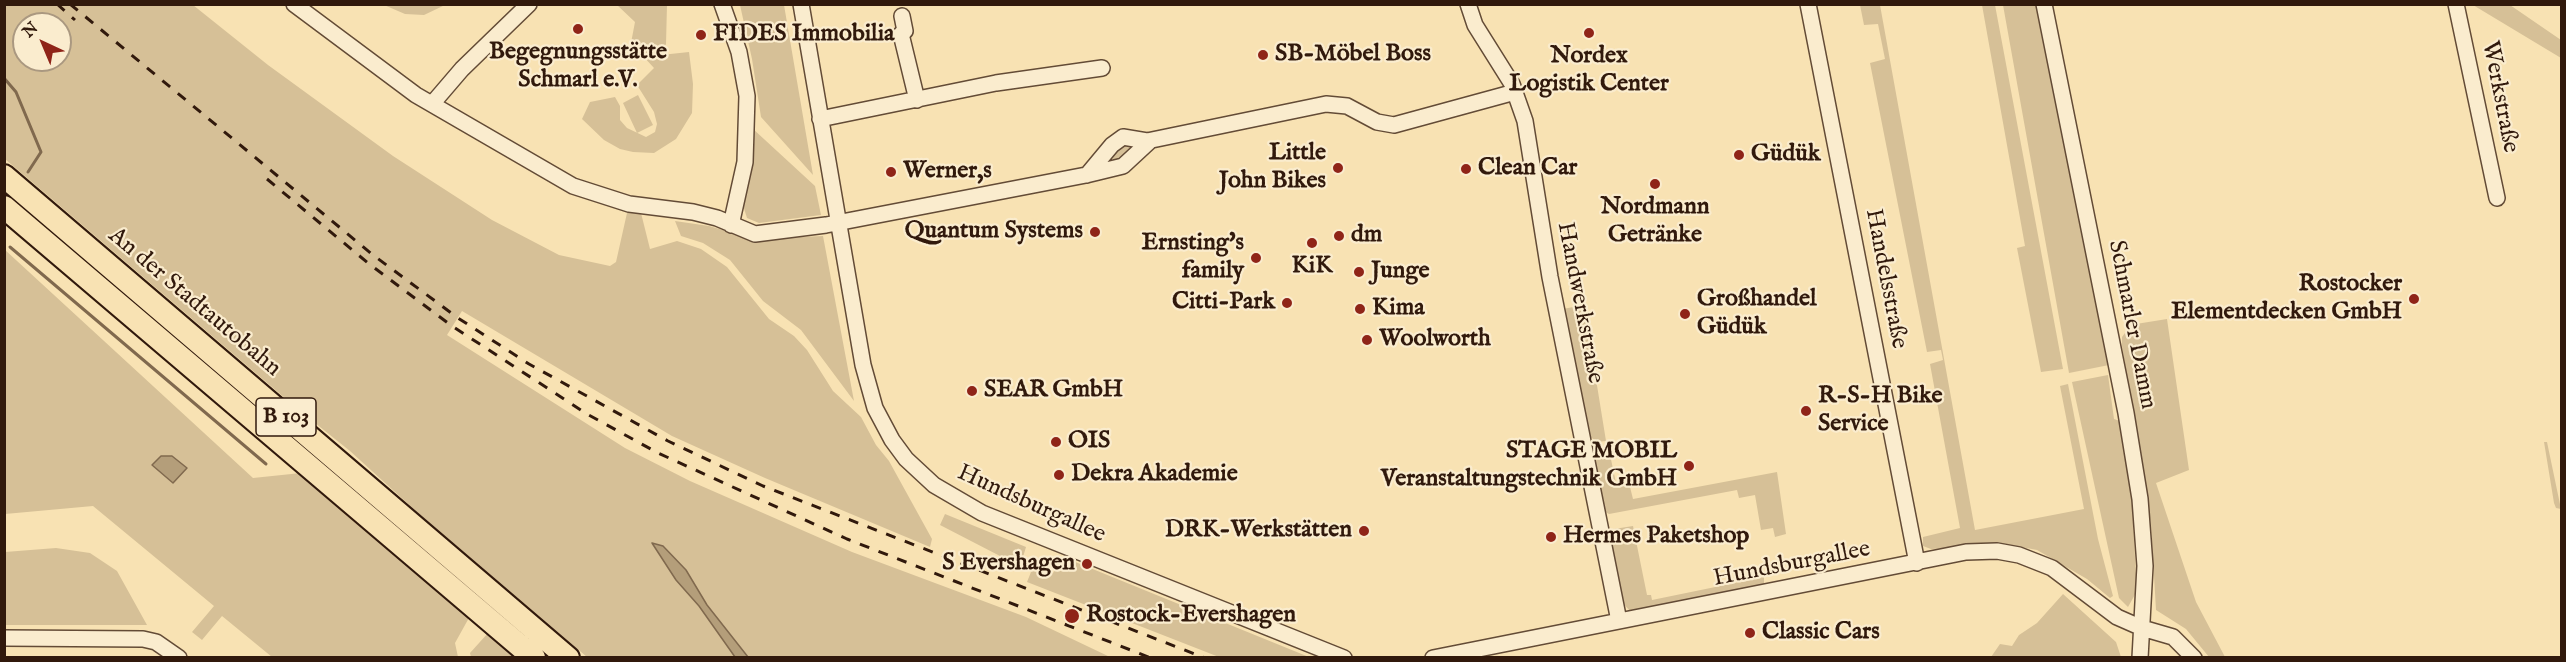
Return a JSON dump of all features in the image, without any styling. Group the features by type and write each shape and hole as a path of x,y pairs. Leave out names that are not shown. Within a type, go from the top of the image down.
{"highway":[{"name":"An der Stadtautobahn","path":"4,176 568,657"},
{"name":"An der Stadtautobahn","path":"4,207 534,657"}],"street":[{"path":"294,4 390,77 573,186 629,204 693,212 717,218 755,234 839,223 1086,175 1123,166 1150,141"},
{"path":"432,104 462,69 529,4"},
{"path":"722,4 739,52 747,96 744,162 731,225"},
{"name":"Hundsburgallee","path":"801,4 869,390 874,408 892,440 920,473 949,495 982,513 1344,657"},
{"name":"Handwerkstraße","path":"1468,4 1475,25 1515,92 1525,121 1550,277 1618,621"},
{"name":"Handelsstraße","path":"1808,4 1917,562"},
{"name":"Schmarler Damm","path":"2044,4 2126,414 2140,499 2145,566 2139,657"},
{"name":"Werkstraße","path":"2456,4 2497,198"},
{"path":"902,16 904,31 902,34 917,100"},
{"path":"820,119 996,83 1102,68"},
{"path":"1086,175 1119,139 1126,137 1150,141 1326,104 1347,106 1377,122 1394,125 1515,92"},
{"name":"Hundsburgallee","path":"1433,657 1966,552 1997,551 2019,555 2052,568 2118,617 2173,638 2194,657"},
{"path":"4,638 143,639 156,642 179,657"}],"shaded area":[{"path":"5,5 193,5 268,65 393,156 492,220 559,255 610,266 616,262 627,213 641,213 650,249 677,241 701,249 727,267 769,319 794,336 807,350 833,391 861,417 876,445 889,461 932,539 930,547 765,478 672,436 462,311 447,335 625,448 690,481 852,552 1026,617 1110,657 587,657 417,512 350,451 5,159"},
{"path":"384,5 445,5 424,15 405,14"},
{"path":"617,5 667,5 666,44 661,55 689,52 693,84 692,113 676,139 654,153 620,149 604,140 582,119 590,102 615,97 620,106 620,120 627,128 646,137 655,132 657,124 654,112 637,85 654,68 631,43 635,22"},
{"path":"740,5 784,5 813,175 761,117 752,59"},
{"path":"1860,5 1880,5 1975,530 2084,509 2060,386 2068,384 2098,539 2113,596 2110,598 2087,579 2037,550 2011,545 1931,549 1923,546 1923,537 1960,528 1930,364 1943,360 1941,350 1927,352 1870,63 1885,59 1878,24 1864,25"},
{"path":"1982,5 1995,5 2063,369 2041,372 2017,248 2025,246"},
{"path":"2003,5 2039,5 2109,365 2069,373"},
{"path":"2473,5 2510,5 2561,40 2561,58"},
{"path":"638,95 653,125 637,133 623,103"},
{"path":"752,128 815,186 821,215 759,223 747,218 742,202"},
{"path":"1119,143 1131,144 1133,149 1126,158 1115,160 1110,157"},
{"path":"675,221 709,226 754,239 823,236 854,401 801,330 763,301 730,260 703,243 681,236"},
{"path":"4,249 253,478 301,473 524,657 471,657 470,653 488,633 470,616 455,643 458,657 272,657 222,616 202,640 192,632 214,606 93,506 5,514"},
{"path":"1584,305 1606,441 1597,442 1588,435 1563,309"},
{"path":"2167,319 2189,470 2156,483 2196,602 2225,657 2209,657 2186,629 2156,610 2151,524 2122,337 2136,324"},
{"path":"2108,375 2114,419 2120,421 2131,489 2137,591 2128,607 2119,598 2072,382"},
{"path":"2544,442 2547,442 2561,509 2556,508 2554,503"},
{"path":"1609,450 1616,483 1629,483 1633,499 1777,472 1786,534 1775,537 1773,528 1761,530 1755,495 1739,498 1737,490 1609,514 1604,511 1594,462 1595,457"},
{"path":"161,456 172,456 187,468 173,483 152,465"},
{"path":"945,514 1026,547 1023,557 1035,561 1034,567 1053,573 1059,563 1068,559 1309,657 1219,657 1027,582 1031,572 940,525"},
{"path":"1633,526 1647,595 1651,595 1652,600 1764,577 1764,585 1630,611 1620,600 1608,539 1614,529"},
{"path":"652,543 663,546 686,570 707,605 748,657 735,657 699,606 676,580"},
{"path":"56,548 90,553 117,571 147,625 5,625 5,552"},
{"path":"2063,594 2116,642 2121,657 1991,657 2000,644 2012,646 2019,635 2037,623"}],"waterway":[{"path":"4,78 16,92 41,152 28,172"},
{"path":"10,247 266,464"}],"railway":[{"path":"57,4 75,20"},
{"path":"70,4 373,255 458,318 529,364 668,441 763,486 1205,658"},
{"path":"267,179 368,263 452,326 587,414 658,453 847,539 1151,658"}],"place":[{"name":"Begegnungsstätte Schmarl e.V.","path":"578,29"},
{"name":"Nordex Logistik Center","path":"1589,33"},
{"name":"FIDES Immobilia","path":"701,35"},
{"name":"SB-Möbel Boss","path":"1263,55"},
{"name":"Güdük","path":"1739,155"},
{"name":"Little John Bikes","path":"1338,168"},
{"name":"Clean Car","path":"1466,169"},
{"name":"Werner,s","path":"891,172"},
{"name":"Nordmann Getränke","path":"1655,184"},
{"name":"Quantum Systems","path":"1095,232"},
{"name":"dm","path":"1339,236"},
{"name":"KiK","path":"1312,243"},
{"name":"Ernsting's family","path":"1256,258"},
{"name":"Junge","path":"1359,272"},
{"name":"Rostocker Elementdecken GmbH","path":"2414,299"},
{"name":"Citti-Park","path":"1287,303"},
{"name":"Kima","path":"1360,309"},
{"name":"Großhandel Güdük","path":"1685,314"},
{"name":"Woolworth","path":"1367,340"},
{"name":"SEAR GmbH","path":"972,391"},
{"name":"R-S-H Bike Service","path":"1806,411"},
{"name":"OIS","path":"1056,442"},
{"name":"STAGE MOBIL Veranstaltungstechnik GmbH","path":"1689,466"},
{"name":"Dekra Akademie","path":"1059,475"},
{"name":"DRK-Werkstätten","path":"1364,531"},
{"name":"Hermes Paketshop","path":"1551,537"},
{"name":"S Evershagen","path":"1087,564"},
{"name":"Rostock-Evershagen","path":"1072,616"},
{"name":"Classic Cars","path":"1750,633"}]}
